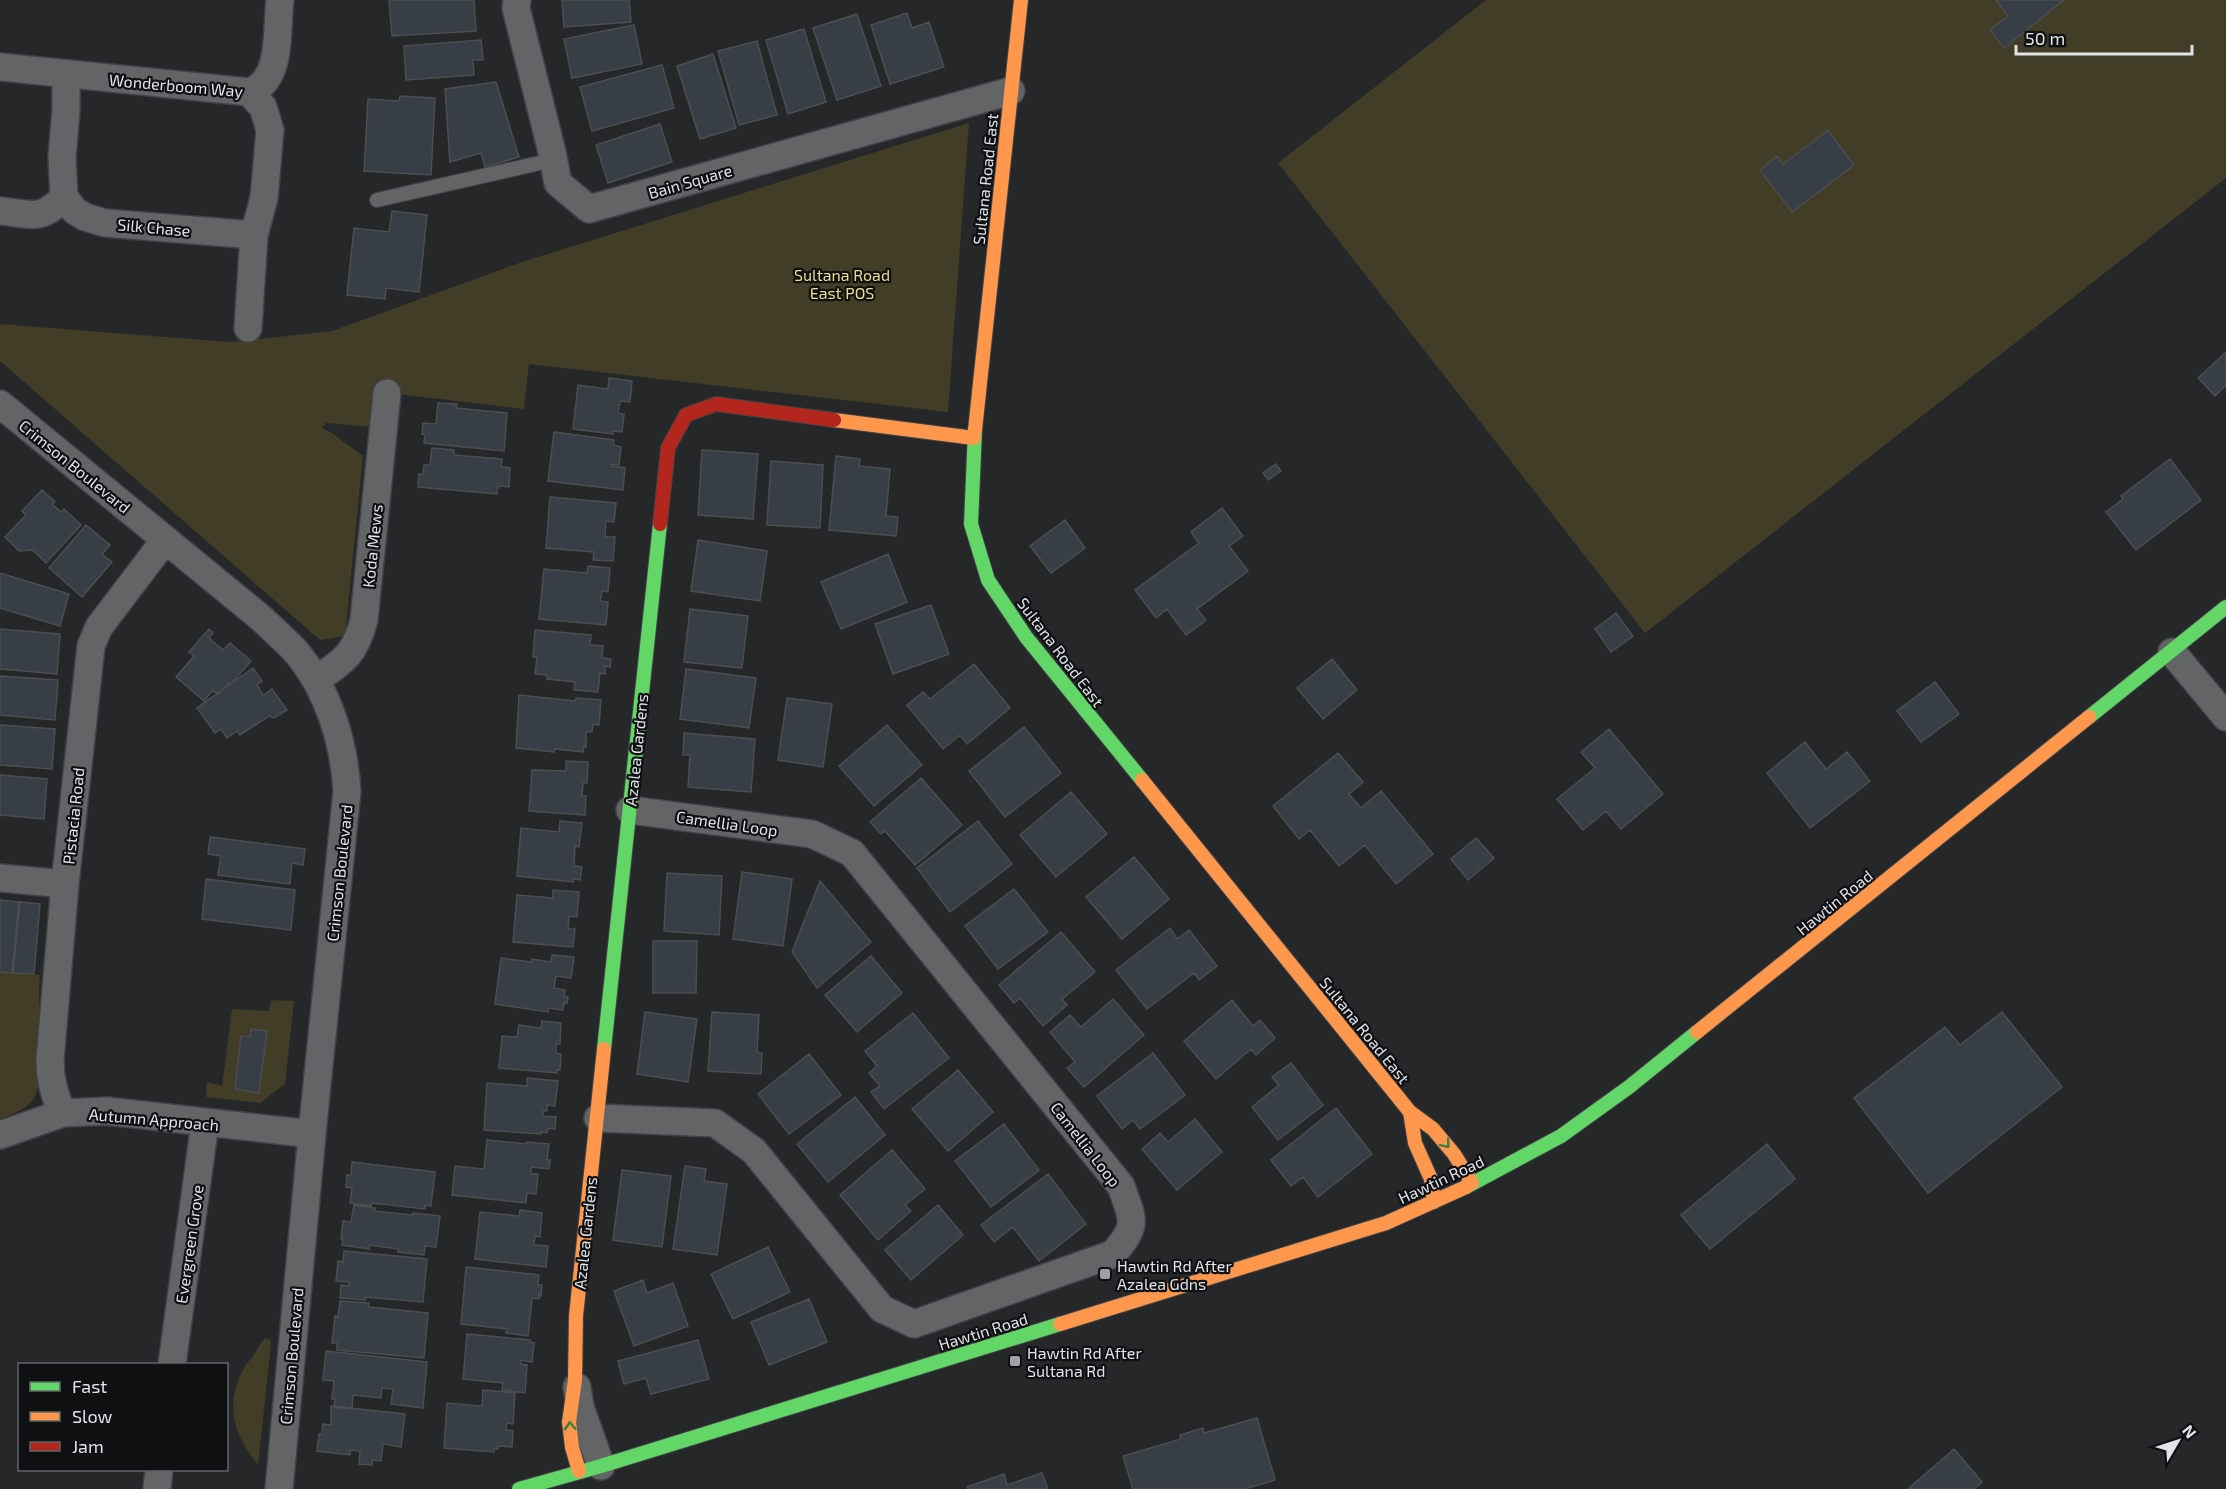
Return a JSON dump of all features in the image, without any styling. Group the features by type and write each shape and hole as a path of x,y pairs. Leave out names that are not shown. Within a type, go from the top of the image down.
{"street":[{"name":"Wonderboom Way","path":"0,68 249,92 257,90 271,74 280,0"},
{"name":"Bain Square","path":"517,0 516,8 558,183 589,209 1011,92"},
{"name":"Sultana Road East","path":"1021,0 974,438 972,524 988,580 1026,637 1410,1113 1434,1129 1454,1154 1472,1184"},
{"path":"0,211 40,215 56,206 64,196 62,157 66,74"},
{"path":"248,328 254,235 264,198 270,130 263,107 249,92"},
{"name":"Silk Chase","path":"64,196 75,212 105,223 254,235"},
{"name":"Koda Mews","path":"316,680 351,653 358,642 361,631 368,588 387,393"},
{"name":"Crimson Boulevard","path":"0,404 261,618 297,653 316,680 340,741 345,763 347,791 279,1489"},
{"name":"Azalea Gardens","path":"590,1468 575,1380 576,1316 668,448 686,415 716,404 974,438"},
{"name":"Pistacia Road","path":"63,1113 54,1095 50,1064 65,884 91,646 99,627 165,540"},
{"name":"Hawtin Road","path":"519,1489 1386,1223 1472,1184 1562,1137 1629,1087 2226,607"},
{"path":"2172,652 2226,717"},
{"name":"Camellia Loop","path":"598,1118 716,1123 754,1151 882,1309 914,1324 1113,1254 1126,1239 1133,1220 1121,1186 852,853 812,834 630,810"},
{"path":"0,878 65,884"},
{"name":"Autumn Approach","path":"0,1135 63,1113 107,1112 312,1134"},
{"name":"Sultana Road East","path":"1410,1113 1415,1143 1431,1179 1434,1202"},
{"name":"Evergreen Grove","path":"172,1363 205,1123"},
{"path":"157,1489 159,1471"}],"lane":[{"path":"377,200 554,160"}],"green space":[{"path":"1486,0 2226,0 2226,178 1645,633 1278,163"},
{"name":"Sultana Road East POS","path":"969,123 948,412 529,364 524,409 388,393 384,428 326,423 322,428 363,456 345,636 320,640 0,361 0,324 230,342 332,331 522,262"},
{"path":"0,971 40,975 41,1055 38,1085 32,1101 20,1110 0,1119"},
{"path":"271,1000 294,1001 285,1084 260,1103 206,1097 207,1082 222,1086 232,1009 269,1011"},
{"path":"265,1338 271,1340 271,1345 258,1465 242,1442 234,1419 233,1407 234,1394 244,1368"}],"building":[{"path":"389,0 474,0 476,31 392,36"},
{"path":"562,0 629,0 631,22 564,27"},
{"path":"1996,0 2064,0 2004,48 1990,30 2008,16"},
{"path":"907,13 912,28 929,22 944,67 890,84 871,25"},
{"path":"857,14 881,86 837,100 813,28"},
{"path":"634,25 642,64 572,78 564,39"},
{"path":"804,29 826,102 788,114 766,40"},
{"path":"481,40 483,60 473,60 474,75 406,80 404,46"},
{"path":"757,41 777,115 739,125 718,51"},
{"path":"713,54 736,128 700,139 677,66"},
{"path":"662,65 674,108 592,131 580,87"},
{"path":"496,82 519,157 485,167 481,153 450,162 445,89"},
{"path":"400,96 435,98 431,175 364,171 368,99 399,101"},
{"path":"660,124 672,162 608,183 596,145"},
{"path":"1828,130 1854,165 1792,212 1760,170 1777,156 1783,164"},
{"path":"392,211 427,215 419,292 386,288 385,299 347,295 354,228 389,232"},
{"path":"2226,352 2226,385 2215,396 2198,378"},
{"path":"609,378 632,381 630,402 620,401 618,413 624,414 622,432 613,431 613,434 573,429 578,385 608,389"},
{"path":"438,403 457,404 456,408 507,413 504,451 424,443 423,423 436,424"},
{"path":"554,432 614,440 613,445 621,447 619,465 611,464 611,466 625,468 623,490 548,481"},
{"path":"432,448 454,450 454,455 502,459 501,467 510,468 509,487 498,486 497,494 418,487 419,474 423,475 424,465 430,465"},
{"path":"702,450 758,454 753,519 698,515"},
{"path":"836,456 860,459 859,466 890,469 886,516 898,517 896,536 829,530"},
{"path":"2170,459 2201,500 2136,550 2106,512 2123,499 2121,496"},
{"path":"771,461 823,465 820,528 767,525"},
{"path":"1276,464 1281,471 1268,480 1263,473"},
{"path":"42,490 55,502 52,504 61,512 64,509 81,525 46,563 33,550 19,551 5,537 26,515 22,511"},
{"path":"550,497 616,503 614,522 606,521 605,537 615,537 613,561 593,560 594,552 546,548"},
{"path":"1222,508 1243,536 1229,546 1248,571 1197,609 1206,620 1186,635 1167,609 1156,618 1135,590 1199,543 1191,532"},
{"path":"1065,520 1085,548 1051,573 1030,546"},
{"path":"86,525 110,545 102,554 112,562 82,597 49,568"},
{"path":"698,540 767,551 760,601 691,591"},
{"path":"888,554 907,602 841,629 821,582"},
{"path":"588,566 610,568 608,592 602,591 600,601 608,602 606,625 539,619 544,569 587,573"},
{"path":"0,573 69,594 60,626 0,608"},
{"path":"931,605 949,654 893,674 875,624"},
{"path":"690,609 748,616 742,668 684,662"},
{"path":"1616,613 1633,636 1611,652 1595,629"},
{"path":"0,629 60,634 57,674 0,669"},
{"path":"209,629 213,633 209,638 223,650 230,643 251,661 230,685 228,683 218,695 213,690 204,701 176,677 194,656 189,652"},
{"path":"535,630 591,635 590,645 603,646 602,658 611,659 610,667 605,666 605,674 600,673 598,692 574,690 575,682 547,679 547,675 535,674 537,657 533,657"},
{"path":"1332,659 1357,690 1323,719 1297,688"},
{"path":"974,664 1010,708 967,744 960,735 943,749 907,705 923,692 930,699"},
{"path":"253,668 262,681 257,685 263,695 272,689 287,710 274,718 269,716 240,735 237,731 227,738 221,729 215,733 197,708"},
{"path":"686,669 756,678 749,728 680,719"},
{"path":"0,676 58,680 55,720 0,715"},
{"path":"1935,682 1959,714 1921,742 1897,711"},
{"path":"519,695 575,701 576,698 601,700 599,725 593,724 592,732 586,732 586,747 584,746 583,752 516,748"},
{"path":"787,698 832,704 823,767 778,760"},
{"path":"0,725 55,729 52,769 0,765"},
{"path":"887,725 922,765 874,806 839,766"},
{"path":"1024,727 1061,773 1005,817 969,771"},
{"path":"1609,729 1663,794 1621,829 1606,811 1583,830 1557,799 1595,768 1581,752"},
{"path":"684,733 755,739 751,792 688,787 690,755 683,755"},
{"path":"1805,742 1826,769 1847,752 1870,781 1810,828 1767,773"},
{"path":"1338,753 1363,782 1349,794 1361,808 1381,791 1433,854 1396,884 1365,845 1339,866 1310,830 1299,839 1273,806"},
{"path":"566,761 588,762 587,783 583,783 582,796 586,796 585,815 529,811 532,770 566,771"},
{"path":"0,775 47,779 44,819 0,815"},
{"path":"921,778 962,825 915,865 885,831 881,834 870,822"},
{"path":"1071,792 1107,834 1056,877 1020,835"},
{"path":"560,821 582,823 579,847 575,846 574,866 582,867 580,880 574,879 573,882 517,876 521,828 559,832"},
{"path":"978,821 1012,864 950,912 917,868"},
{"path":"210,837 305,849 303,865 292,863 290,884 218,875 221,856 208,854"},
{"path":"1476,838 1494,858 1468,880 1451,859"},
{"path":"1134,857 1169,899 1122,939 1086,897"},
{"path":"742,872 792,879 783,946 733,939"},
{"path":"667,873 722,876 719,935 664,931"},
{"path":"206,879 295,890 291,930 202,919"},
{"path":"820,881 871,942 817,988 792,952"},
{"path":"1014,889 1048,932 998,969 965,926"},
{"path":"553,890 579,892 577,917 569,916 568,929 575,929 573,947 513,942 517,895 553,898"},
{"path":"0,900 19,902 12,973 0,972"},
{"path":"20,902 40,904 34,974 13,973"},
{"path":"1170,928 1177,939 1189,930 1217,966 1199,980 1194,973 1147,1009 1116,970"},
{"path":"1061,932 1095,972 1062,999 1067,1005 1043,1026 1020,998 1014,1003 999,985"},
{"path":"653,941 697,941 696,993 653,993"},
{"path":"552,955 574,957 571,978 556,976 554,988 565,990 564,996 568,997 567,1003 564,1002 563,1010 548,1008 548,1012 495,1004 501,958 551,962"},
{"path":"871,956 902,993 857,1032 825,995"},
{"path":"1113,999 1144,1035 1084,1087 1067,1068 1075,1062 1050,1032 1070,1015 1081,1027"},
{"path":"1232,1000 1253,1026 1260,1020 1275,1038 1256,1055 1251,1049 1216,1079 1184,1041"},
{"path":"645,1012 697,1019 688,1082 637,1074"},
{"path":"712,1012 759,1015 757,1052 762,1053 761,1074 708,1071"},
{"path":"2002,1012 2062,1087 1928,1193 1854,1098 1945,1027 1960,1045"},
{"path":"913,1013 949,1058 884,1109 871,1092 880,1086 869,1073 877,1066 865,1051"},
{"path":"542,1021 561,1023 560,1044 556,1044 556,1053 561,1054 560,1070 557,1070 557,1073 499,1068 502,1036 517,1037 519,1025 541,1028"},
{"path":"251,1029 267,1031 259,1093 235,1089 241,1036 250,1037"},
{"path":"1153,1053 1185,1095 1140,1129 1133,1120 1122,1129 1097,1096"},
{"path":"809,1054 841,1095 789,1134 758,1094"},
{"path":"1291,1063 1323,1105 1278,1140 1252,1107 1279,1085 1272,1077"},
{"path":"958,1070 993,1112 948,1151 912,1109"},
{"path":"527,1078 558,1081 555,1106 547,1105 547,1111 543,1111 543,1116 556,1117 555,1129 548,1128 547,1133 541,1132 541,1134 484,1130 487,1083 527,1086"},
{"path":"855,1097 885,1135 828,1182 797,1144"},
{"path":"1336,1108 1372,1154 1318,1197 1303,1177 1291,1186 1271,1160"},
{"path":"1195,1119 1222,1152 1177,1190 1142,1149 1160,1133 1168,1142"},
{"path":"1004,1124 1039,1170 991,1207 955,1161"},
{"path":"487,1140 549,1144 547,1160 550,1160 549,1169 531,1167 531,1174 538,1174 536,1194 527,1193 526,1203 452,1195 455,1166 484,1169"},
{"path":"1767,1144 1795,1179 1710,1249 1681,1215"},
{"path":"892,1150 925,1189 905,1205 911,1211 878,1240 840,1195"},
{"path":"352,1162 435,1172 431,1206 425,1205 425,1209 350,1203 352,1188 346,1187 347,1175 351,1175"},
{"path":"685,1166 706,1169 704,1181 727,1184 717,1255 673,1249"},
{"path":"622,1170 671,1176 662,1247 613,1240"},
{"path":"1048,1174 1086,1224 1039,1261 1013,1227 994,1242 981,1225"},
{"path":"354,1205 375,1208 374,1211 440,1216 436,1247 425,1246 424,1255 369,1245 369,1249 342,1245 343,1221 351,1222"},
{"path":"938,1205 963,1235 911,1280 885,1250"},
{"path":"520,1210 542,1213 540,1237 535,1236 534,1245 548,1246 546,1267 475,1259 480,1212 519,1216"},
{"path":"768,1247 790,1292 733,1319 711,1274"},
{"path":"344,1251 427,1259 423,1302 365,1297 365,1300 340,1298 341,1285 349,1286 349,1282 336,1281 338,1261 343,1262"},
{"path":"466,1267 539,1275 538,1285 542,1285 541,1296 539,1294 539,1299 532,1298 528,1336 506,1333 507,1329 461,1324"},
{"path":"643,1280 647,1293 673,1283 688,1326 634,1346 614,1291"},
{"path":"809,1299 827,1342 769,1365 751,1322"},
{"path":"340,1301 369,1303 368,1307 428,1313 424,1358 337,1350 337,1343 332,1343 335,1316 338,1317"},
{"path":"467,1334 530,1340 534,1343 532,1362 521,1360 520,1364 527,1365 525,1393 502,1390 503,1383 463,1379"},
{"path":"698,1340 709,1379 651,1394 646,1378 624,1384 618,1361"},
{"path":"326,1351 427,1362 423,1408 391,1404 393,1389 382,1388 381,1398 353,1395 352,1409 334,1407 335,1399 332,1399 334,1381 323,1380"},
{"path":"483,1390 515,1393 513,1424 507,1423 506,1430 513,1431 512,1447 498,1446 494,1452 444,1448 447,1403 482,1406"},
{"path":"331,1406 405,1414 401,1447 383,1444 381,1461 372,1460 372,1465 359,1464 360,1451 350,1450 350,1455 317,1451 323,1424 331,1425"},
{"path":"1257,1418 1275,1480 1245,1489 1133,1489 1123,1456 1181,1439 1180,1435 1203,1428 1204,1433"},
{"path":"1954,1449 1982,1482 1974,1489 1908,1489"},
{"path":"1042,1473 1048,1489 968,1489 967,1487 1004,1474 1007,1485"}],"traffic: fast":[{"path":"975,430 971,524 988,580 1026,637 1142,780"},
{"path":"604,1049 660,524"},
{"path":"2089,717 2226,607"},
{"path":"1466,1187 1561,1136 1629,1087 1697,1032"},
{"path":"519,1489 601,1466 1060,1324"}],"traffic: slow":[{"path":"975,430 1021,0"},
{"path":"834,420 974,438"},
{"path":"1697,1032 2089,717"},
{"path":"1142,780 1410,1112 1433,1129 1454,1154 1472,1183"},
{"path":"579,1471 572,1447 569,1422 575,1380 576,1316 604,1049"},
{"path":"1410,1112 1415,1143 1431,1179 1434,1202"},
{"path":"1060,1324 1386,1223 1466,1187"}],"traffic: jam":[{"path":"660,524 668,448 686,415 716,404 834,420"}],"place":[{"name":"Hawtin Rd After Azalea Gdns","path":"1105,1274"},
{"name":"Hawtin Rd After Sultana Rd","path":"1015,1361"}]}
